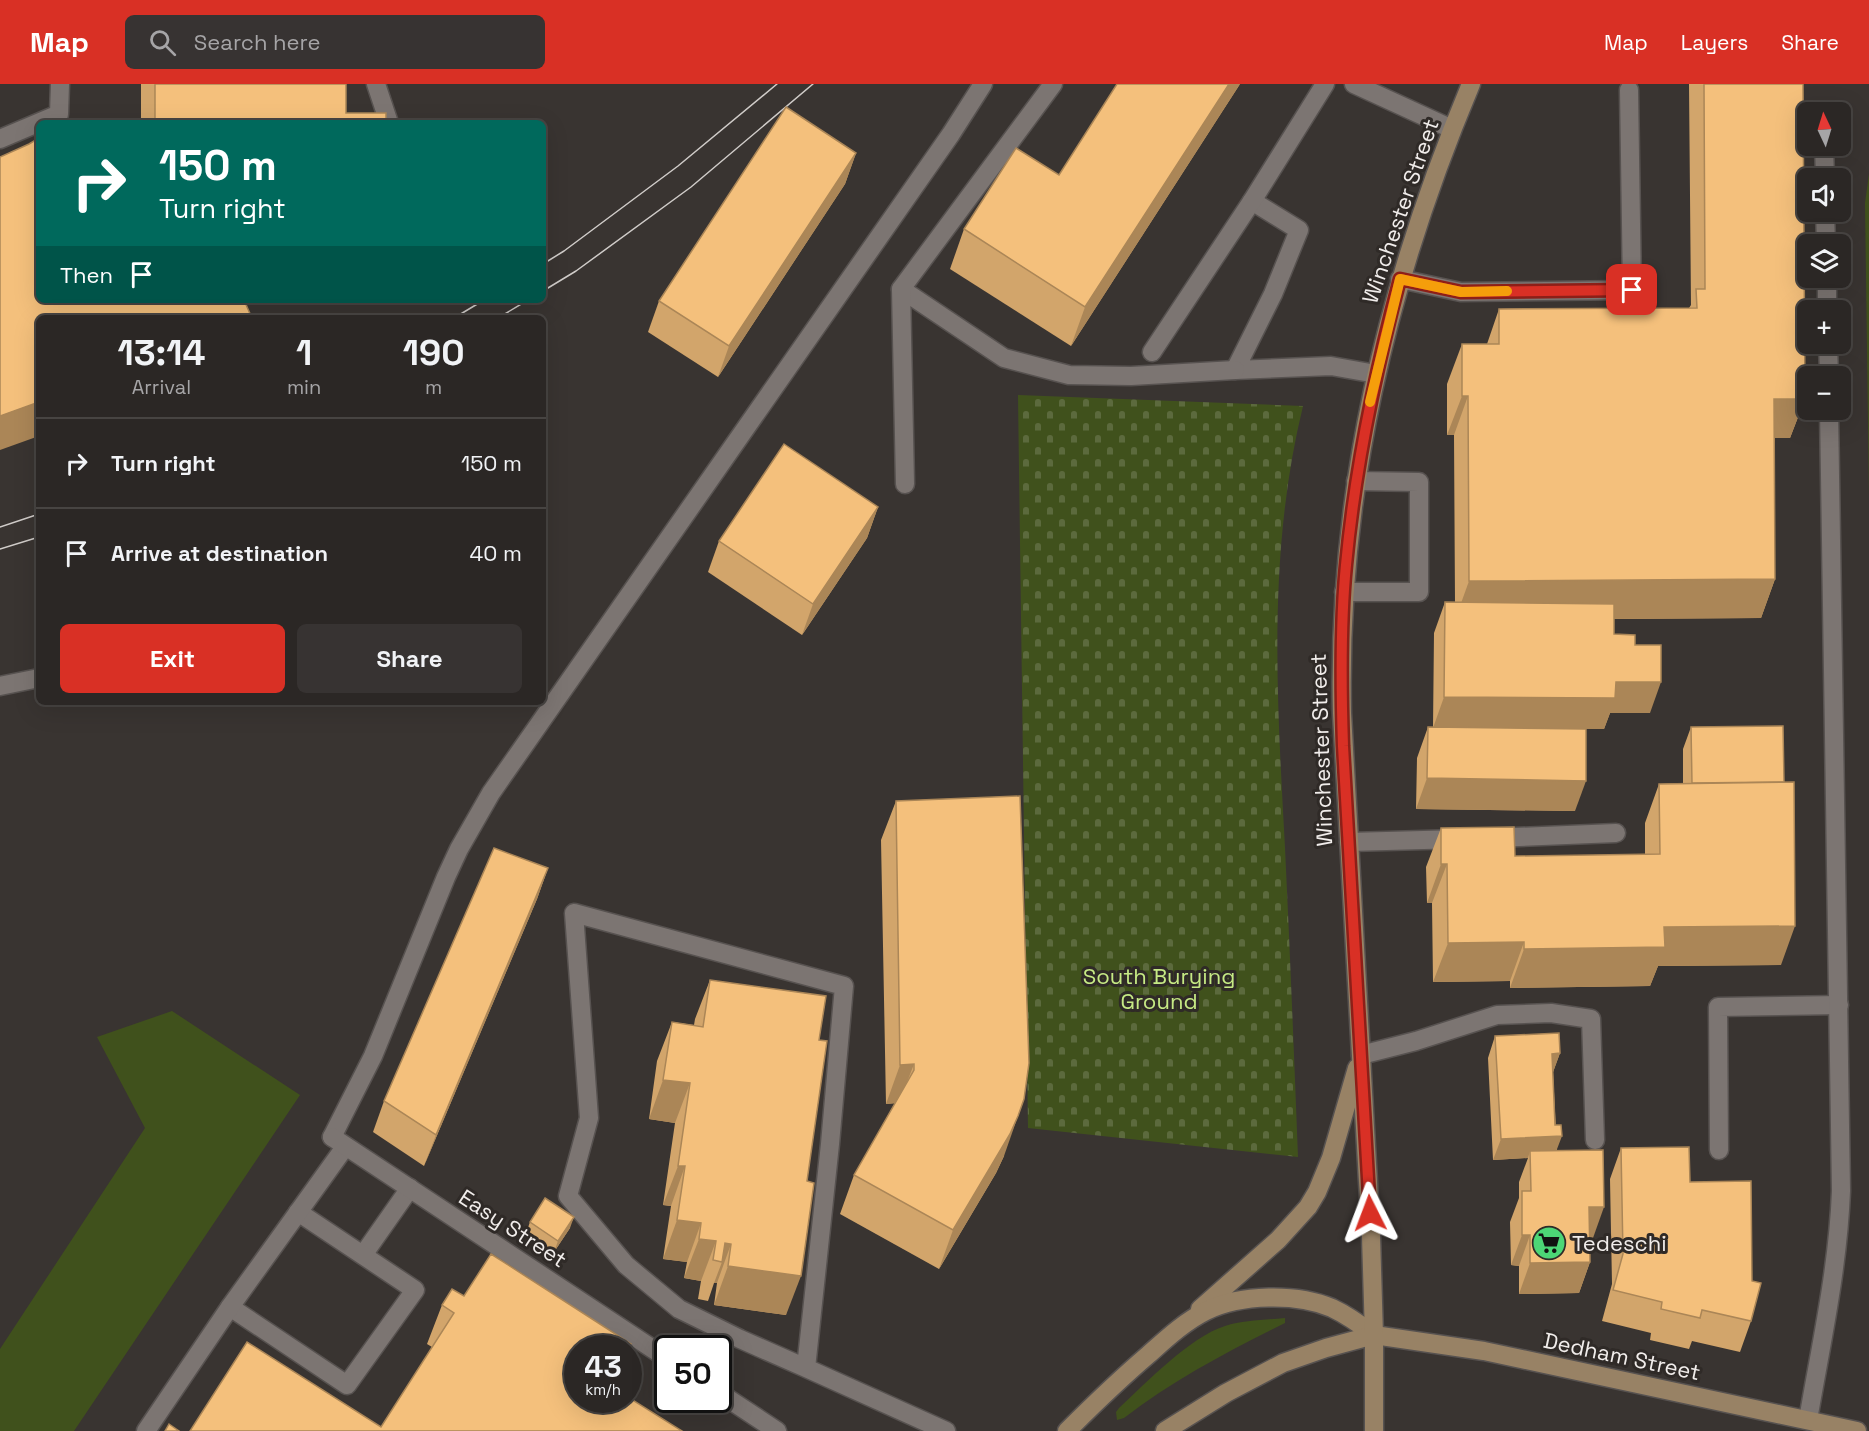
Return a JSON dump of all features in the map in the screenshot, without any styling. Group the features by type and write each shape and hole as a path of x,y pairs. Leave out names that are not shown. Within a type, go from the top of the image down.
{"main road":[{"name":"Winchester Street","path":"1374,1431 1371,1236 1341,682 1344,592 1356,481 1376,374 1400,279 1452,129 1471,84"},
{"path":"1067,1431 1123,1377 1278,1240 1308,1207 1331,1158 1361,1055"},
{"path":"1176,1330 1208,1310 1229,1302 1286,1298 1313,1302 1332,1308 1374,1335"},
{"path":"1166,1431 1226,1393 1283,1363 1374,1335"},
{"name":"Dedham Street","path":"1374,1335 1484,1351 1808,1420 1831,1428 1857,1431"}],"street":[{"path":"45,120 59,114 60,84"},
{"path":"376,84 388,120"},
{"path":"146,1431 298,1212 338,1142 446,877 491,793 951,134 983,84"},
{"path":"905,484 901,289 1053,84"},
{"path":"1152,352 1252,201 1325,84"},
{"path":"1354,84 1452,129"},
{"path":"1400,279 1461,292 1632,290 1629,90"},
{"path":"0,139 36,124"},
{"path":"1235,370 1273,294 1299,230 1252,201"},
{"path":"901,289 1004,358 1069,375 1131,376 1331,366 1376,374"},
{"path":"1808,1420 1835,1272 1841,1191 1830,420"},
{"path":"1344,592 1419,592 1419,482 1356,481"},
{"path":"0,686 36,679"},
{"path":"1348,842 1616,833"},
{"path":"806,1368 844,986 574,913 589,1118 568,1196 626,1265 679,1309 740,1339 946,1431"},
{"path":"1719,1150 1718,1007 1839,1005"},
{"path":"1361,1055 1416,1041 1497,1015 1551,1013 1591,1019 1595,1140"},
{"name":"Easy Street","path":"338,1142 654,1350"},
{"path":"363,1255 410,1188"},
{"path":"230,1307 347,1385 415,1290 298,1212"},
{"path":"732,1401 777,1431"}],"green space":[{"path":"1869,174 1869,496 1865,203"},
{"name":"South Burying Ground","path":"1018,395 1303,406 1284,516 1279,571 1278,626 1279,736 1298,1157 1028,1128"},
{"path":"172,1011 300,1095 74,1431 0,1431 0,1349 145,1128 97,1037"},
{"path":"1285,1318 1285,1323 1202,1367 1162,1391 1124,1418 1117,1420 1116,1412 1119,1408 1169,1361 1198,1340 1232,1324"}],"building":[{"path":"155,84 346,84 346,113 386,113 386,120 155,120"},
{"path":"1117,84 1229,84 1085,307 964,229 1016,148 1059,175"},
{"path":"1704,84 1803,84 1803,102 1797,102 1797,156 1803,156 1804,168 1797,168 1797,222 1804,222 1804,234 1797,234 1797,288 1804,288 1804,300 1797,300 1797,354 1805,354 1805,366 1797,366 1797,399 1774,399 1775,579 1469,581 1468,396 1462,396 1462,344 1499,344 1499,309 1697,308 1696,289 1705,289"},
{"path":"786,107 856,153 729,346 659,301"},
{"path":"36,140 36,303 245,303 251,315 36,315 36,403 0,416 0,157"},
{"path":"784,444 878,507 813,604 719,541"},
{"path":"1445,602 1614,604 1614,634 1635,635 1635,645 1661,645 1661,682 1616,682 1615,698 1444,697"},
{"path":"1783,726 1784,782 1692,783 1691,727"},
{"path":"1428,727 1586,729 1586,781 1427,778"},
{"path":"1794,782 1795,926 1664,927 1665,947 1524,949 1524,942 1448,943 1447,864 1441,864 1441,828 1514,827 1515,856 1660,854 1659,784"},
{"path":"1020,796 1029,1063 1024,1099 1010,1134 953,1230 854,1175 914,1070 914,1064 900,1065 896,801"},
{"path":"494,848 548,868 436,1135 384,1101"},
{"path":"710,980 826,996 819,1040 827,1041 807,1181 814,1183 801,1276 728,1266 731,1244 725,1243 722,1262 713,1260 716,1241 699,1239 701,1223 677,1220 685,1166 678,1166 690,1083 663,1080 672,1022 703,1027"},
{"path":"1559,1033 1560,1053 1552,1054 1555,1125 1561,1125 1562,1136 1501,1139 1495,1036"},
{"path":"1689,1147 1690,1182 1751,1181 1752,1281 1761,1283 1751,1321 1702,1310 1700,1318 1661,1309 1662,1302 1613,1290 1623,1254 1621,1148"},
{"path":"1603,1150 1604,1207 1589,1207 1590,1262 1530,1263 1530,1235 1522,1235 1522,1191 1531,1191 1530,1151"},
{"path":"545,1198 574,1217 558,1241 530,1222"},
{"path":"491,1254 617,1335 564,1335 564,1413 642,1413 642,1406 682,1431 190,1431 247,1342 381,1427 454,1313 442,1305 452,1289 464,1296"},
{"path":"169,1424 179,1431 165,1431"}],"tram line":[{"path":"546,262 678,166 777,84"},
{"path":"546,289 576,271 691,187 813,84"},
{"path":"459,315 479,303"},
{"path":"503,315 523,303"},
{"path":"0,527 36,515"},
{"path":"0,549 36,538"}],"slow traffic":[{"path":"1370,402 1400,279 1461,292 1507,291"}],"place":[{"name":"Tedeschi","path":"1549,1243"}],"route":[{"path":"1370,1213 1343,746 1342,623 1348,539 1360,457 1376,374 1400,279 1461,292 1632,290"}]}
